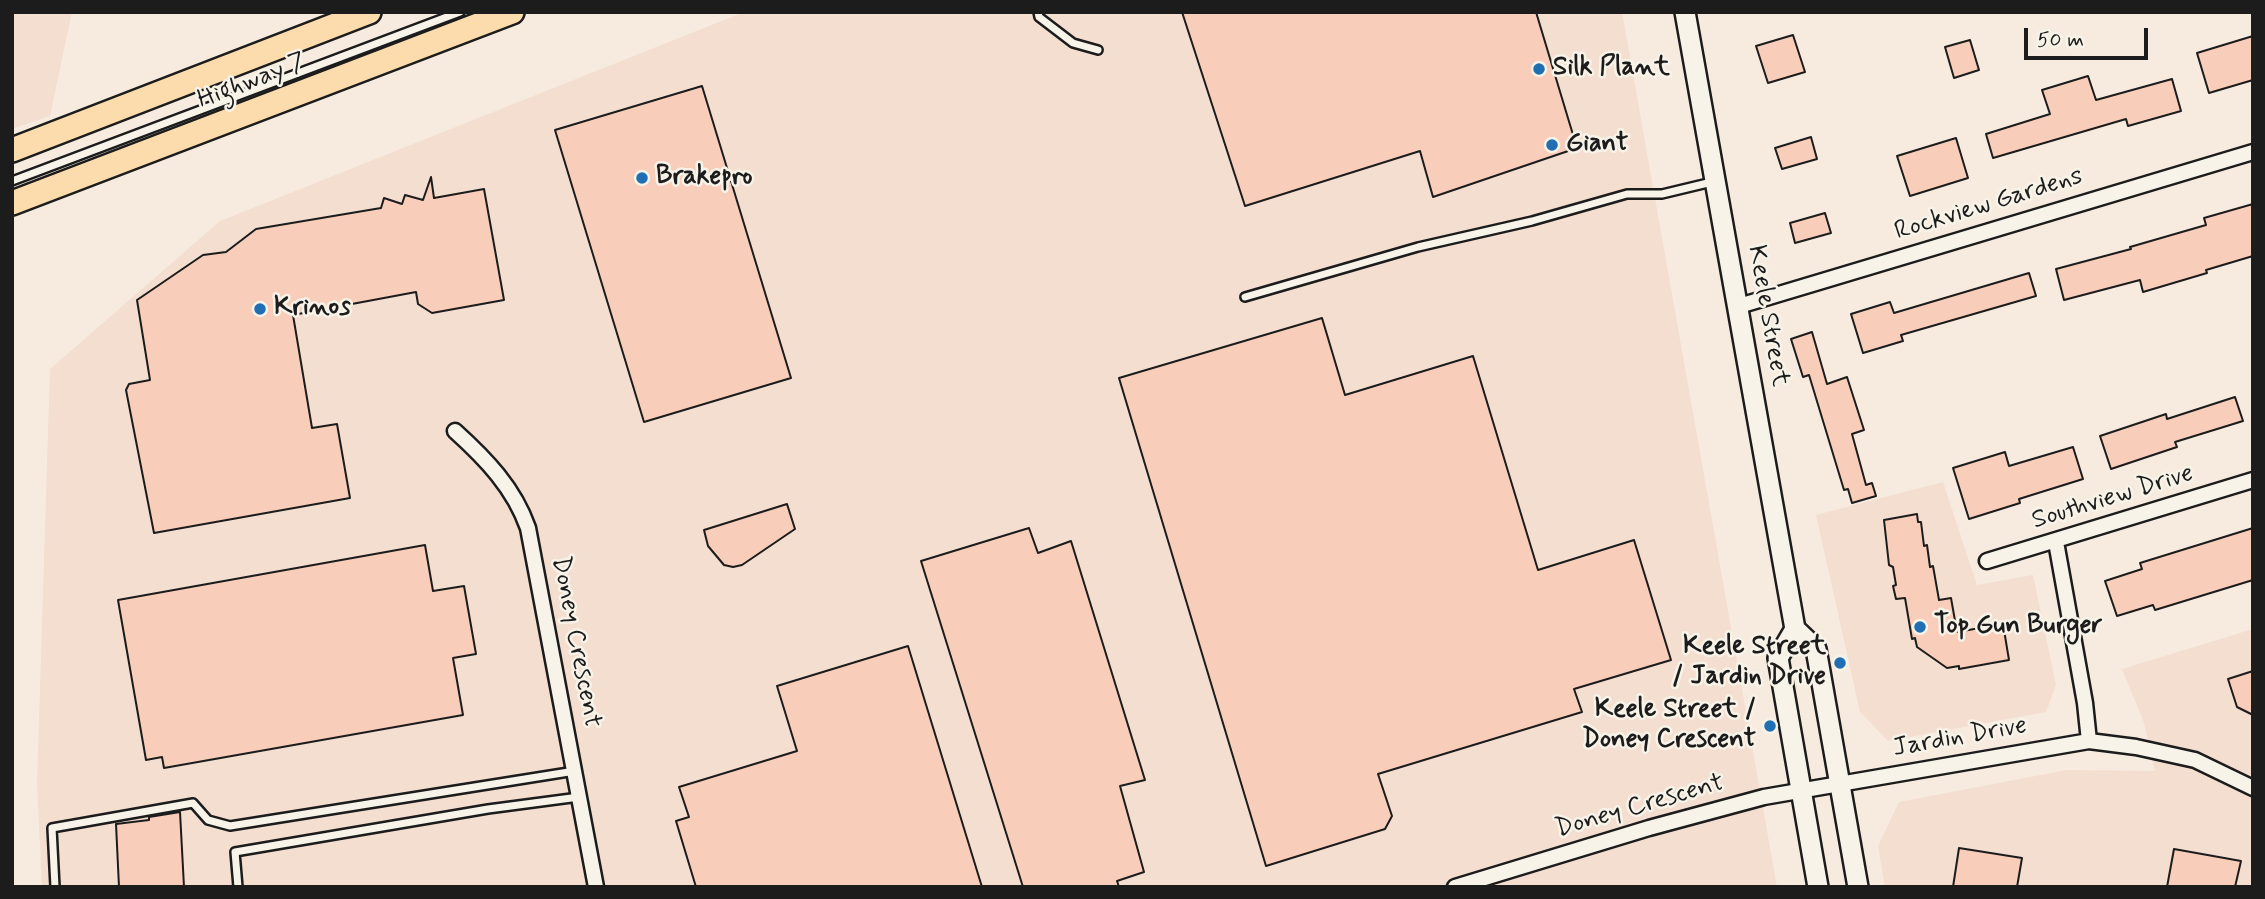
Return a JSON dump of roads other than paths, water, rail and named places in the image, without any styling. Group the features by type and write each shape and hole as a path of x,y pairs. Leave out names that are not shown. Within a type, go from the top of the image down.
{"main road":[{"name":"Highway 7","path":"12,149 369,12"},
{"name":"Highway 7","path":"12,203 124,150 512,12"},
{"name":"Keele Street","path":"1685,12 1795,629"},
{"path":"1818,887 1778,658 1795,629 1816,649 1858,887"}],"street":[{"name":"Rockview Gardens","path":"1739,306 2253,152"},
{"name":"Doney Crescent","path":"455,431 507,485 520,507 533,549 596,887"},
{"name":"Southview Drive","path":"1987,562 2253,480"},
{"path":"2056,542 2089,741"},
{"name":"Jardin Drive","path":"1840,784 2089,741 2136,747 2195,760 2253,788"},
{"name":"Doney Crescent","path":"1455,887 1649,828 1764,797 1840,784"}],"lane":[{"path":"12,181 124,150 460,12"},
{"path":"1038,12 1039,17 1073,43 1098,50"},
{"path":"1245,297 1418,247 1532,221 1628,194 1662,194 1716,181"},
{"path":"55,887 52,828 193,803 208,820 230,826 575,771"},
{"path":"238,887 235,852 488,809 579,797"}],"place":[{"name":"Silk Plant","path":"1539,69"},
{"name":"Giant","path":"1552,145"},
{"name":"Brakepro","path":"642,178"},
{"name":"Krinos","path":"260,309"},
{"name":"Top Gun Burger","path":"1920,627"},
{"name":"Keele Street / Jardin Drive","path":"1840,663"},
{"name":"Keele Street / Doney Crescent","path":"1770,726"}]}
